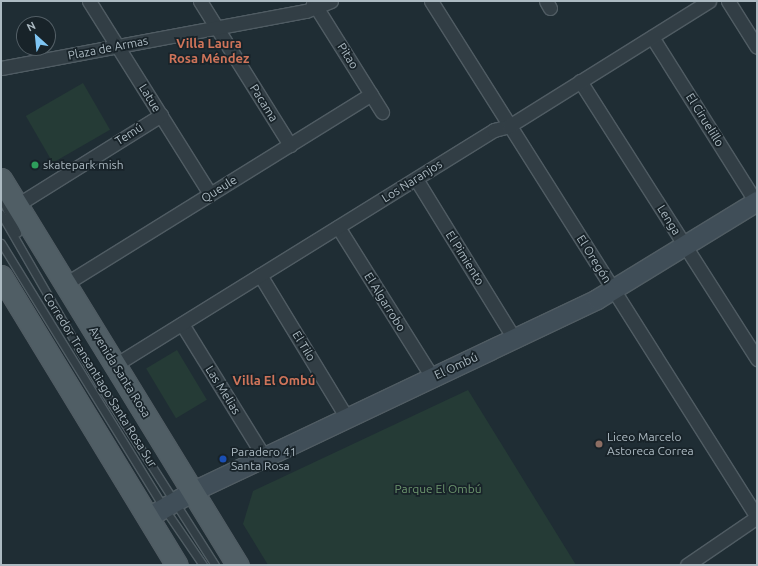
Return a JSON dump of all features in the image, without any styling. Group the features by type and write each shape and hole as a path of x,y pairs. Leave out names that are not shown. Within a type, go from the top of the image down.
{"main road":[{"name":"Avenida Santa Rosa","path":"1,179 6,205 65,284 115,365 170,504 177,565"},
{"name":"Avenida Santa Rosa","path":"1,276 170,504 238,565"}],"street":[{"name":"Latue","path":"90,1 210,194"},
{"name":"Pacama","path":"200,1 290,145"},
{"name":"Plaza de Armas","path":"1,68 217,27 331,1"},
{"name":"El Oregón","path":"431,1 757,517"},
{"name":"Los Naranjos","path":"115,365 494,130 510,126 709,1"},
{"path":"728,1 757,47"},
{"name":"Pitao","path":"315,4 382,112"},
{"name":"El Ciruelillo","path":"652,36 756,202"},
{"name":"Lenga","path":"580,81 757,359"},
{"name":"Queule","path":"65,284 372,94"},
{"name":"Temú","path":"6,205 161,115"},
{"name":"El Pimiento","path":"416,178 514,338"},
{"name":"El Ombú","path":"170,504 264,457 613,290 756,202"},
{"name":"El Algarrobo","path":"338,227 432,377"},
{"name":"El Tilo","path":"260,275 347,418"},
{"name":"Las Melias","path":"182,324 264,457"},
{"path":"687,565 757,517"}],"lane":[{"path":"6,205 33,270"},
{"name":"Corredor Transantiago Santa Rosa Sur","path":"6,205 33,270 170,504 203,565"},
{"name":"Corredor Transantiago Santa Rosa Sur","path":"1,243 170,504 216,565"}],"green space":[{"path":"83,83 110,130 53,163 26,116"},
{"path":"177,350 207,400 176,418 146,369"},
{"name":"Parque El Ombú","path":"468,390 576,565 268,565 243,524 253,491"}],"place":[{"name":"skatepark mish","path":"35,165"},
{"name":"Liceo Marcelo Astoreca Correa","path":"599,444"},
{"name":"Paradero 41 Santa Rosa","path":"223,459"}],"district":[{"name":"Villa Laura Rosa Méndez","path":"209,52"},
{"name":"Villa El Ombú","path":"274,380"}]}
